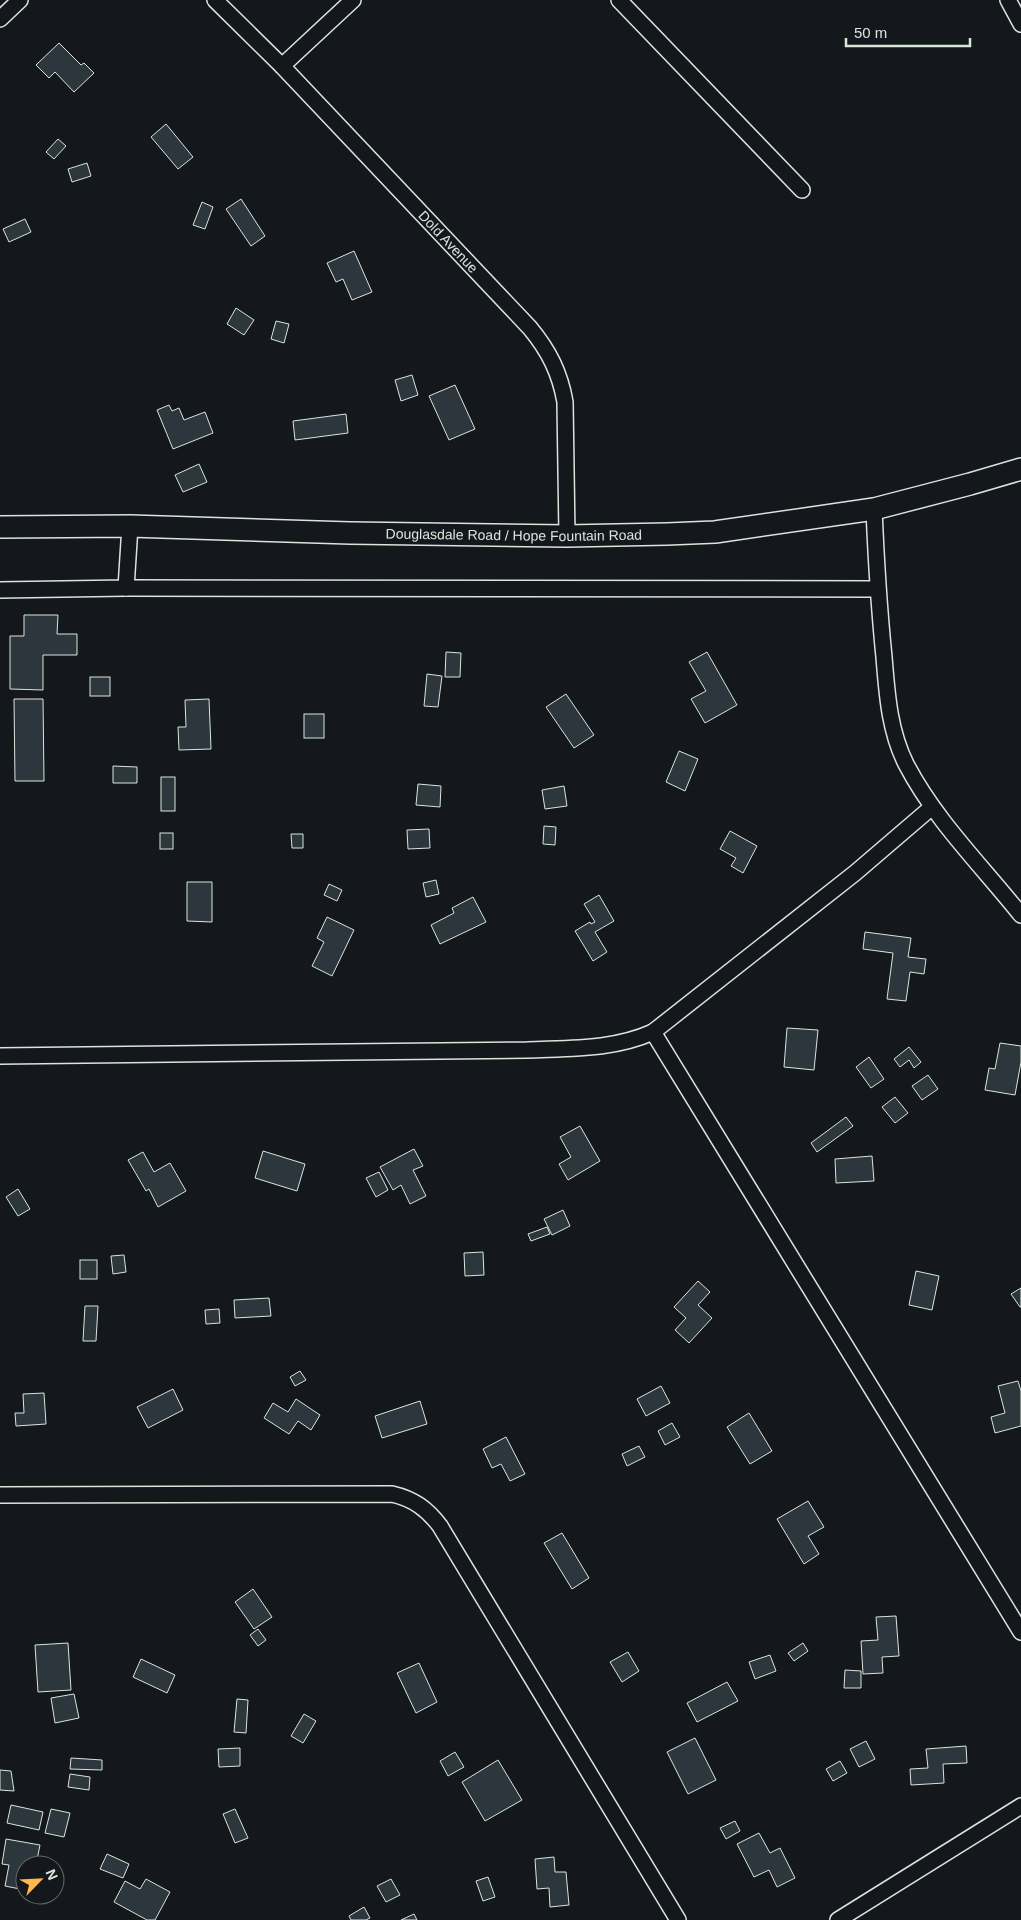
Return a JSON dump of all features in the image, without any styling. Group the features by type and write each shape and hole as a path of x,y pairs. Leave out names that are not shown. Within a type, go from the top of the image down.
{"main road":[{"name":"Douglasdale Road / Hope Fountain Road","path":"0,527 130,526 350,533 567,536 715,532 874,509 1021,469"}],"street":[{"path":"0,19 20,0"},
{"name":"Dold Avenue","path":"215,0 282,66 530,328 547,350 562,382 565,402 567,536"},
{"path":"282,66 353,0"},
{"path":"619,0 802,190"},
{"path":"1008,0 1021,24"},
{"path":"874,509 877,589 888,704 894,732 907,764 932,807 1021,915"},
{"path":"126,588 130,526"},
{"path":"0,590 126,588 877,589"},
{"path":"0,1056 527,1050 608,1046 632,1040 653,1032 855,874 932,807"},
{"path":"653,1032 1021,1632"},
{"path":"0,1495 392,1494 417,1502 440,1526 678,1920"},
{"path":"838,1920 1021,1806"}],"building":[{"path":"59,43 81,65 84,63 94,73 74,92 55,72 49,78 36,65"},
{"path":"166,124 193,157 178,169 151,137"},
{"path":"58,139 66,146 54,159 46,152"},
{"path":"87,163 91,176 72,182 68,169"},
{"path":"241,199 265,236 251,246 226,209"},
{"path":"202,202 213,207 205,229 193,225"},
{"path":"25,219 31,232 9,242 3,229"},
{"path":"354,251 372,292 352,300 343,279 336,282 327,263"},
{"path":"236,308 254,320 244,335 227,324"},
{"path":"276,321 289,324 284,343 271,339"},
{"path":"412,375 418,395 401,401 395,380"},
{"path":"455,385 475,429 449,440 429,396"},
{"path":"169,405 172,411 179,408 184,420 205,412 213,433 173,449 157,410"},
{"path":"346,414 348,433 295,440 293,421"},
{"path":"199,464 207,482 183,492 175,475"},
{"path":"24,615 58,615 57,634 77,634 77,655 43,655 43,690 10,689 10,636 24,636"},
{"path":"446,652 461,653 460,677 445,677"},
{"path":"707,652 737,705 705,723 691,699 706,691 689,662"},
{"path":"427,674 442,676 438,707 424,706"},
{"path":"90,677 110,677 110,696 90,696"},
{"path":"566,694 594,735 574,748 546,707"},
{"path":"14,699 43,699 44,781 15,781"},
{"path":"209,699 211,749 179,750 178,727 186,727 185,700"},
{"path":"304,714 324,714 324,738 304,738"},
{"path":"679,751 698,759 685,791 666,782"},
{"path":"113,766 137,767 137,783 113,783"},
{"path":"161,777 175,777 175,811 161,811"},
{"path":"418,784 441,786 440,807 416,805"},
{"path":"564,786 567,806 545,809 542,790"},
{"path":"544,826 556,827 555,845 543,844"},
{"path":"429,829 430,848 408,849 407,830"},
{"path":"730,831 757,846 743,873 731,866 736,858 720,849"},
{"path":"160,833 173,833 173,849 160,849"},
{"path":"291,834 303,834 303,848 292,848"},
{"path":"436,880 439,894 426,897 423,883"},
{"path":"187,882 212,882 212,922 187,921"},
{"path":"329,884 342,890 337,901 324,895"},
{"path":"599,895 614,921 595,932 607,952 593,961 575,931 590,922 591,924 595,922 584,904"},
{"path":"473,897 486,922 440,944 431,925 454,913 452,908"},
{"path":"327,917 354,930 332,976 312,966 324,942 317,938"},
{"path":"865,932 911,938 908,957 926,959 924,974 910,972 906,1001 887,999 893,953 863,949"},
{"path":"787,1028 818,1030 814,1070 784,1067"},
{"path":"1000,1043 1021,1046 1021,1062 1015,1095 985,1090 989,1068 995,1069"},
{"path":"909,1047 921,1062 914,1068 909,1060 900,1067 894,1059"},
{"path":"869,1057 884,1079 871,1088 856,1067"},
{"path":"928,1075 938,1089 922,1100 912,1086"},
{"path":"895,1097 908,1113 895,1123 882,1107"},
{"path":"846,1117 853,1126 817,1152 811,1143"},
{"path":"580,1126 600,1161 568,1180 559,1164 571,1157 560,1137"},
{"path":"414,1149 423,1166 413,1170 426,1196 410,1204 401,1185 393,1190 380,1167"},
{"path":"263,1151 305,1164 297,1191 255,1178"},
{"path":"143,1152 154,1172 170,1163 186,1191 158,1207 149,1189 146,1191 128,1160"},
{"path":"872,1156 874,1181 836,1183 835,1159"},
{"path":"379,1172 388,1190 376,1197 366,1178"},
{"path":"18,1189 30,1209 18,1216 6,1197"},
{"path":"563,1210 570,1226 552,1235 544,1219"},
{"path":"547,1227 550,1234 531,1241 528,1234"},
{"path":"483,1252 484,1275 465,1276 464,1253"},
{"path":"124,1255 126,1272 113,1274 111,1256"},
{"path":"80,1260 97,1260 97,1279 80,1279"},
{"path":"916,1271 939,1276 932,1310 909,1305"},
{"path":"698,1281 710,1292 698,1305 712,1318 689,1343 675,1330 686,1318 674,1307"},
{"path":"1021,1288 1021,1307 1020,1307 1011,1294"},
{"path":"269,1298 271,1316 235,1318 234,1300"},
{"path":"85,1306 98,1306 96,1341 83,1341"},
{"path":"219,1309 220,1323 206,1324 205,1310"},
{"path":"300,1371 306,1380 295,1386 290,1377"},
{"path":"1018,1381 1021,1391 1021,1426 995,1433 991,1417 1005,1413 998,1386"},
{"path":"661,1386 670,1403 646,1416 637,1399"},
{"path":"173,1389 183,1410 148,1428 137,1407"},
{"path":"44,1393 46,1424 16,1426 15,1413 24,1413 23,1394"},
{"path":"296,1399 320,1415 311,1430 298,1421 289,1434 264,1418 273,1403 288,1412"},
{"path":"420,1401 427,1424 382,1438 375,1416"},
{"path":"749,1413 772,1451 750,1464 727,1427"},
{"path":"672,1423 680,1437 665,1445 658,1431"},
{"path":"506,1437 525,1474 510,1481 501,1464 492,1468 483,1449"},
{"path":"639,1446 645,1457 627,1466 622,1454"},
{"path":"808,1501 824,1527 808,1536 819,1554 804,1564 777,1519"},
{"path":"562,1533 589,1578 572,1589 544,1543"},
{"path":"253,1589 272,1617 254,1629 235,1602"},
{"path":"896,1616 899,1656 882,1657 883,1673 863,1674 861,1641 878,1640 876,1617"},
{"path":"258,1629 266,1640 258,1646 250,1635"},
{"path":"68,1643 71,1690 38,1692 35,1645"},
{"path":"803,1643 808,1651 794,1661 788,1653"},
{"path":"628,1652 639,1671 622,1682 610,1662"},
{"path":"770,1655 776,1671 755,1679 749,1662"},
{"path":"141,1659 175,1675 167,1693 133,1677"},
{"path":"419,1663 437,1702 416,1713 397,1673"},
{"path":"845,1670 861,1671 861,1688 844,1688"},
{"path":"727,1682 738,1701 697,1722 687,1703"},
{"path":"74,1694 79,1718 55,1723 51,1698"},
{"path":"237,1699 248,1700 246,1733 234,1732"},
{"path":"304,1714 316,1721 303,1743 291,1736"},
{"path":"695,1738 716,1780 688,1794 667,1752"},
{"path":"866,1741 875,1759 859,1767 850,1749"},
{"path":"966,1746 967,1763 943,1764 944,1783 911,1785 910,1769 928,1768 926,1749"},
{"path":"240,1748 240,1766 219,1767 218,1749"},
{"path":"455,1752 464,1767 448,1776 440,1761"},
{"path":"71,1758 102,1760 102,1770 70,1769"},
{"path":"498,1760 522,1800 485,1821 462,1782"},
{"path":"840,1761 847,1773 833,1781 826,1769"},
{"path":"0,1770 11,1771 14,1791 0,1790"},
{"path":"70,1774 90,1777 89,1790 68,1787"},
{"path":"11,1805 43,1812 39,1830 7,1823"},
{"path":"51,1809 70,1813 64,1837 45,1833"},
{"path":"235,1809 248,1838 235,1843 223,1814"},
{"path":"735,1821 740,1831 726,1839 720,1828"},
{"path":"759,1833 770,1853 780,1848 795,1878 777,1887 769,1870 754,1877 737,1844"},
{"path":"6,1839 40,1845 38,1855 15,1855 15,1888 5,1886 9,1865 2,1864"},
{"path":"107,1854 129,1864 123,1878 100,1869"},
{"path":"554,1857 555,1872 566,1872 569,1905 550,1907 549,1888 537,1889 535,1859"},
{"path":"488,1877 495,1897 483,1901 476,1881"},
{"path":"146,1879 170,1892 155,1920 147,1920 114,1902 125,1881 140,1889"},
{"path":"391,1879 400,1895 386,1902 377,1886"},
{"path":"364,1907 370,1918 366,1920 351,1920 349,1916"},
{"path":"414,1914 417,1920 401,1920"}]}
